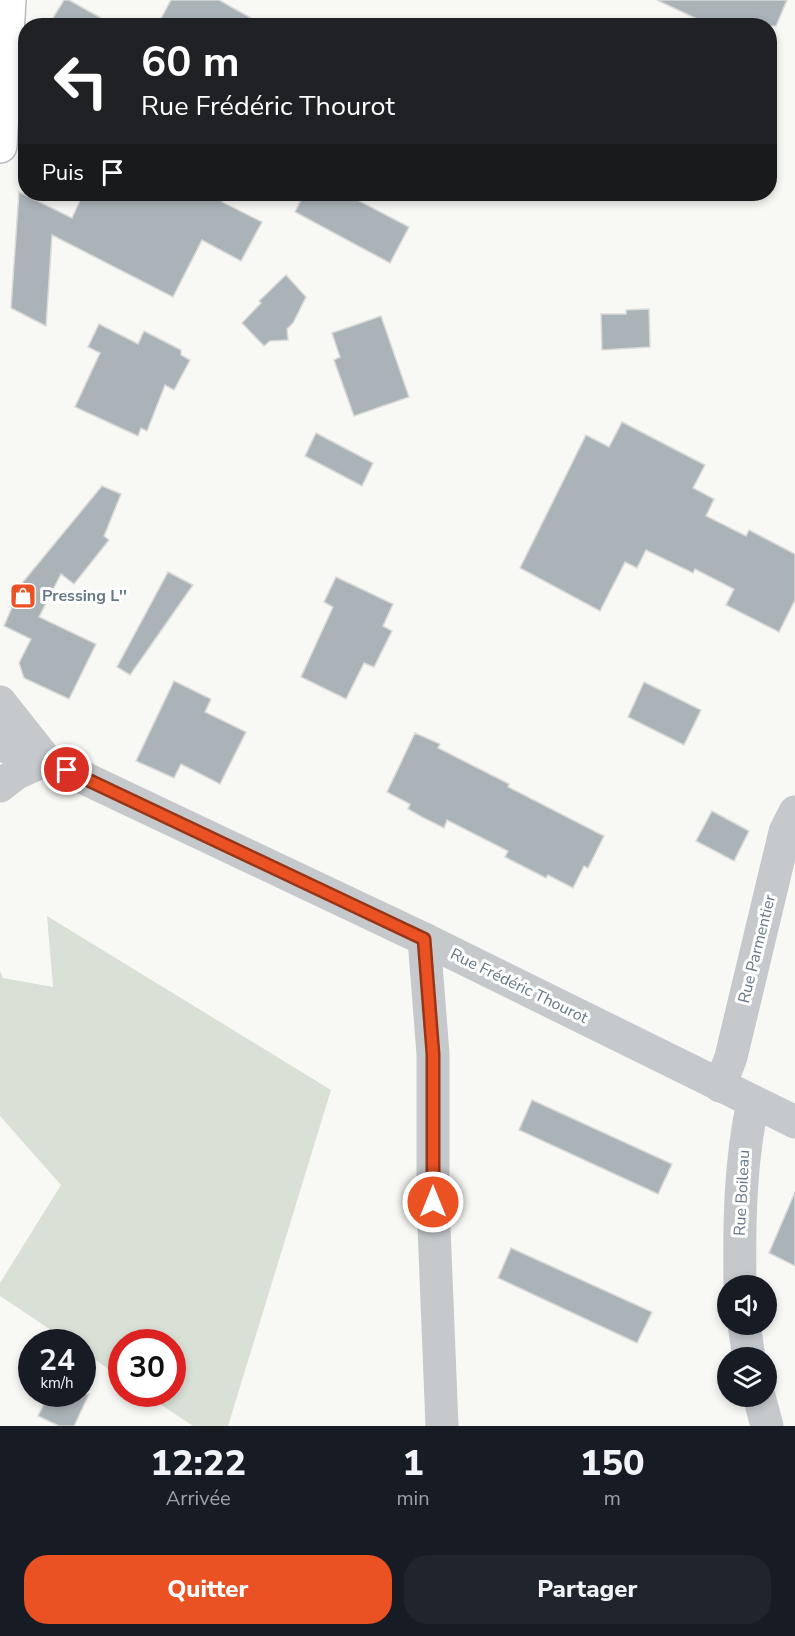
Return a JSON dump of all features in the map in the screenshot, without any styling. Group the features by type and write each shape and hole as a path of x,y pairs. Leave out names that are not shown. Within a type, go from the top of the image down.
{"street":[{"path":"0,146 9,0"},
{"name":"Rue Frédéric Thourot","path":"0,702 46,760"},
{"name":"Rue Frédéric Thourot","path":"0,746 46,760 424,939 795,1122"},
{"path":"0,786 17,773 46,760"},
{"name":"Rue Parmentier","path":"720,1086 731,1057 786,832 795,812"},
{"path":"424,939 433,1054 433,1202 442,1426"},
{"name":"Rue Boileau","path":"740,1275 739,1242 744,1142 753,1102"},
{"path":"762,1407 766,1426"}],"shaded area":[{"path":"47,916 331,1090 228,1426 193,1426 164,1407 186,1407 186,1329 108,1329 108,1369 96,1360 96,1329 50,1329 0,1296 0,1283 61,1185 0,1116 0,971 3,978 53,987"}],"building":[{"path":"64,0 69,0 101,18 53,18"},
{"path":"171,0 219,0 251,18 161,18"},
{"path":"657,0 787,0 777,24 777,18 695,18"},
{"path":"18,201 37,201 72,218 80,201 222,201 262,222 241,261 202,240 173,297 52,235 46,326 11,308"},
{"path":"300,201 359,201 409,227 390,263 295,212"},
{"path":"286,275 306,297 293,323 287,329 288,340 270,341 264,346 242,323 261,303 259,301"},
{"path":"649,309 650,347 602,350 601,314 626,314 626,310"},
{"path":"381,316 409,397 354,416 334,360 340,357 332,333"},
{"path":"99,324 138,344 144,331 181,350 181,355 190,360 174,390 165,385 147,431 141,428 138,436 75,407 100,353 88,347"},
{"path":"622,422 705,465 693,488 714,499 706,516 746,536 749,530 795,554 795,600 779,632 726,605 734,589 695,569 693,573 646,550 637,568 625,562 600,611 520,568 586,435 609,447"},
{"path":"316,433 373,463 362,486 305,456"},
{"path":"102,486 121,494 104,536 109,540 74,584 61,574 39,617 96,644 69,699 24,678 19,663 31,639 4,626 23,582"},
{"path":"168,572 193,585 130,675 117,667"},
{"path":"336,577 393,604 383,626 392,631 374,667 364,663 346,699 301,677 333,607 324,602"},
{"path":"174,681 211,699 205,712 246,732 220,784 181,764 174,778 136,761"},
{"path":"644,682 701,710 684,745 628,717"},
{"path":"415,733 440,744 438,748 509,784 508,787 604,836 588,868 584,866 573,888 548,875 546,878 505,857 508,851 447,820 444,828 422,817 408,809 410,804 387,792"},
{"path":"712,811 749,831 734,861 696,841"},
{"path":"532,1100 672,1164 658,1194 519,1130"},
{"path":"795,1192 795,1266 769,1253"},
{"path":"511,1248 652,1312 637,1343 498,1278"},
{"path":"42,1407 83,1407 74,1426 59,1426 38,1416"}],"place":[{"name":"Pressing L''","path":"23,596"}],"route":[{"path":"67,770 424,939 433,1054 433,1202"}]}
